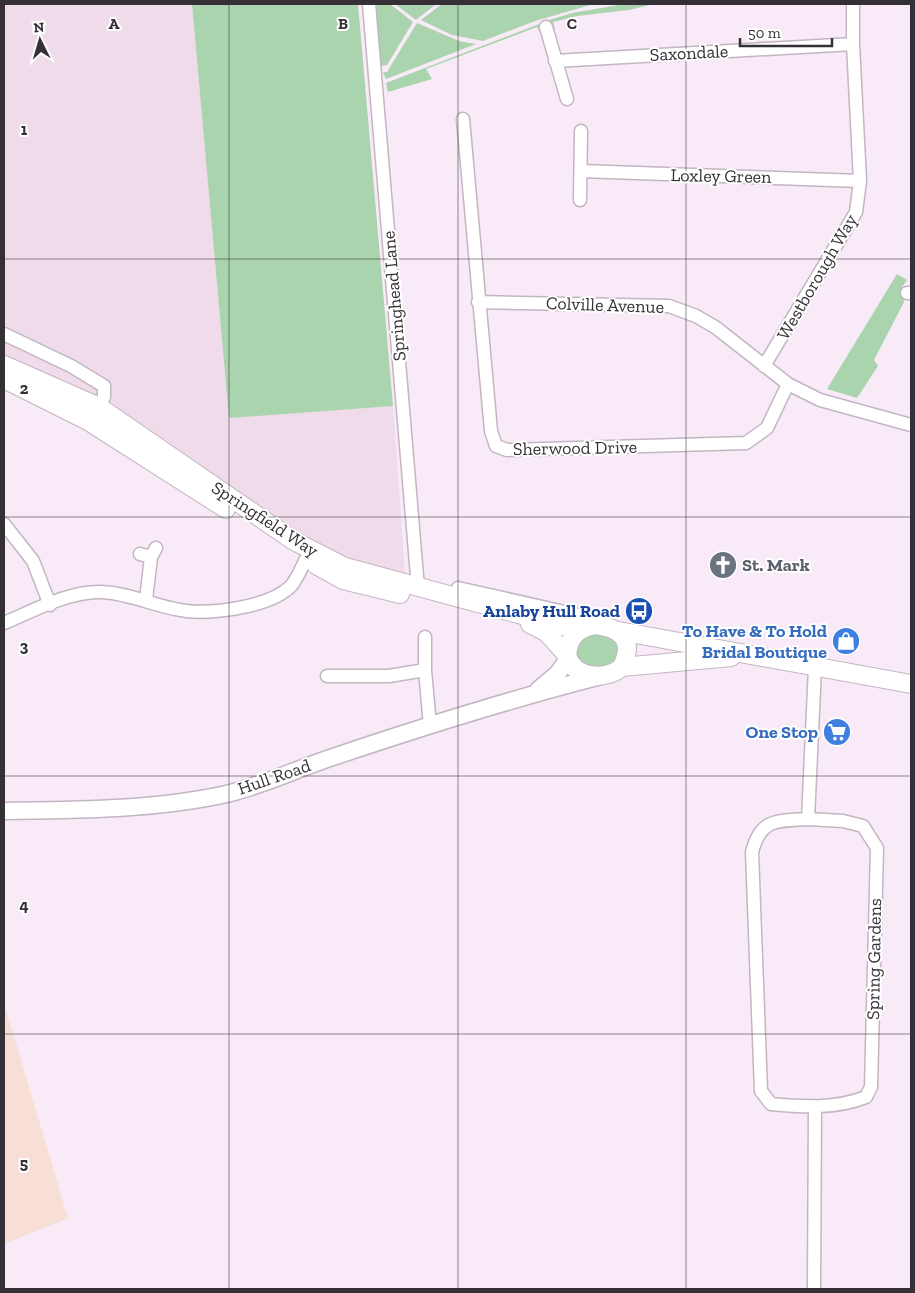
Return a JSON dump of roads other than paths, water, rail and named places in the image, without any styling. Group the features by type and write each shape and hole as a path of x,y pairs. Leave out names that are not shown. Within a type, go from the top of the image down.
{"main road":[{"name":"Springfield Way","path":"4,365 94,414 294,541 345,567 578,630"},
{"name":"Springfield Way","path":"4,380 94,414 306,559 343,580 437,604 526,622 546,632 568,657"},
{"path":"754,655 622,667 601,676 588,675 579,671 568,657 571,640 578,630 594,625 911,684"},
{"path":"614,629 627,649 622,667"}],"street":[{"name":"Springhead Lane","path":"369,4 418,588"},
{"name":"Westborough Way","path":"764,366 856,212 860,181 853,44 853,4"},
{"path":"546,27 567,99"},
{"name":"Saxondale","path":"555,61 853,44"},
{"name":"Sherwood Drive","path":"463,118 459,132 491,432 496,446 508,450 746,443 767,428 788,384"},
{"path":"580,200 581,130"},
{"name":"Loxley Green","path":"581,171 860,181"},
{"name":"Colville Avenue","path":"478,302 669,306 696,316 715,327 788,384 820,400 911,425"},
{"path":"4,334 71,366 104,386 104,397 94,414"},
{"path":"4,524 33,561 50,605"},
{"path":"146,600 149,553"},
{"path":"4,623 50,605 78,596 99,592 122,594 174,609 197,612 236,608 276,597 292,585 306,559"},
{"path":"458,588 591,618 614,629"},
{"path":"425,636 425,670 430,726"},
{"name":"Hull Road","path":"534,694 558,673 568,657"},
{"path":"808,820 815,667"},
{"path":"327,676 388,676 425,670"},
{"name":"Hull Road","path":"4,811 74,810 186,801 224,794 430,726 534,694 601,676"},
{"name":"Spring Gardens","path":"808,820 842,821 863,826 877,848 871,1087 866,1097 852,1103 815,1106 771,1104 761,1091 752,852 757,834 769,824 808,820"},
{"path":"814,1289 815,1106"}],"place":[{"name":"St. Mark","path":"723,565"},
{"name":"Anlaby Hull Road","path":"639,611"},
{"name":"To Have & To Hold Bridal Boutique","path":"846,641"},
{"name":"One Stop","path":"837,732"}]}
